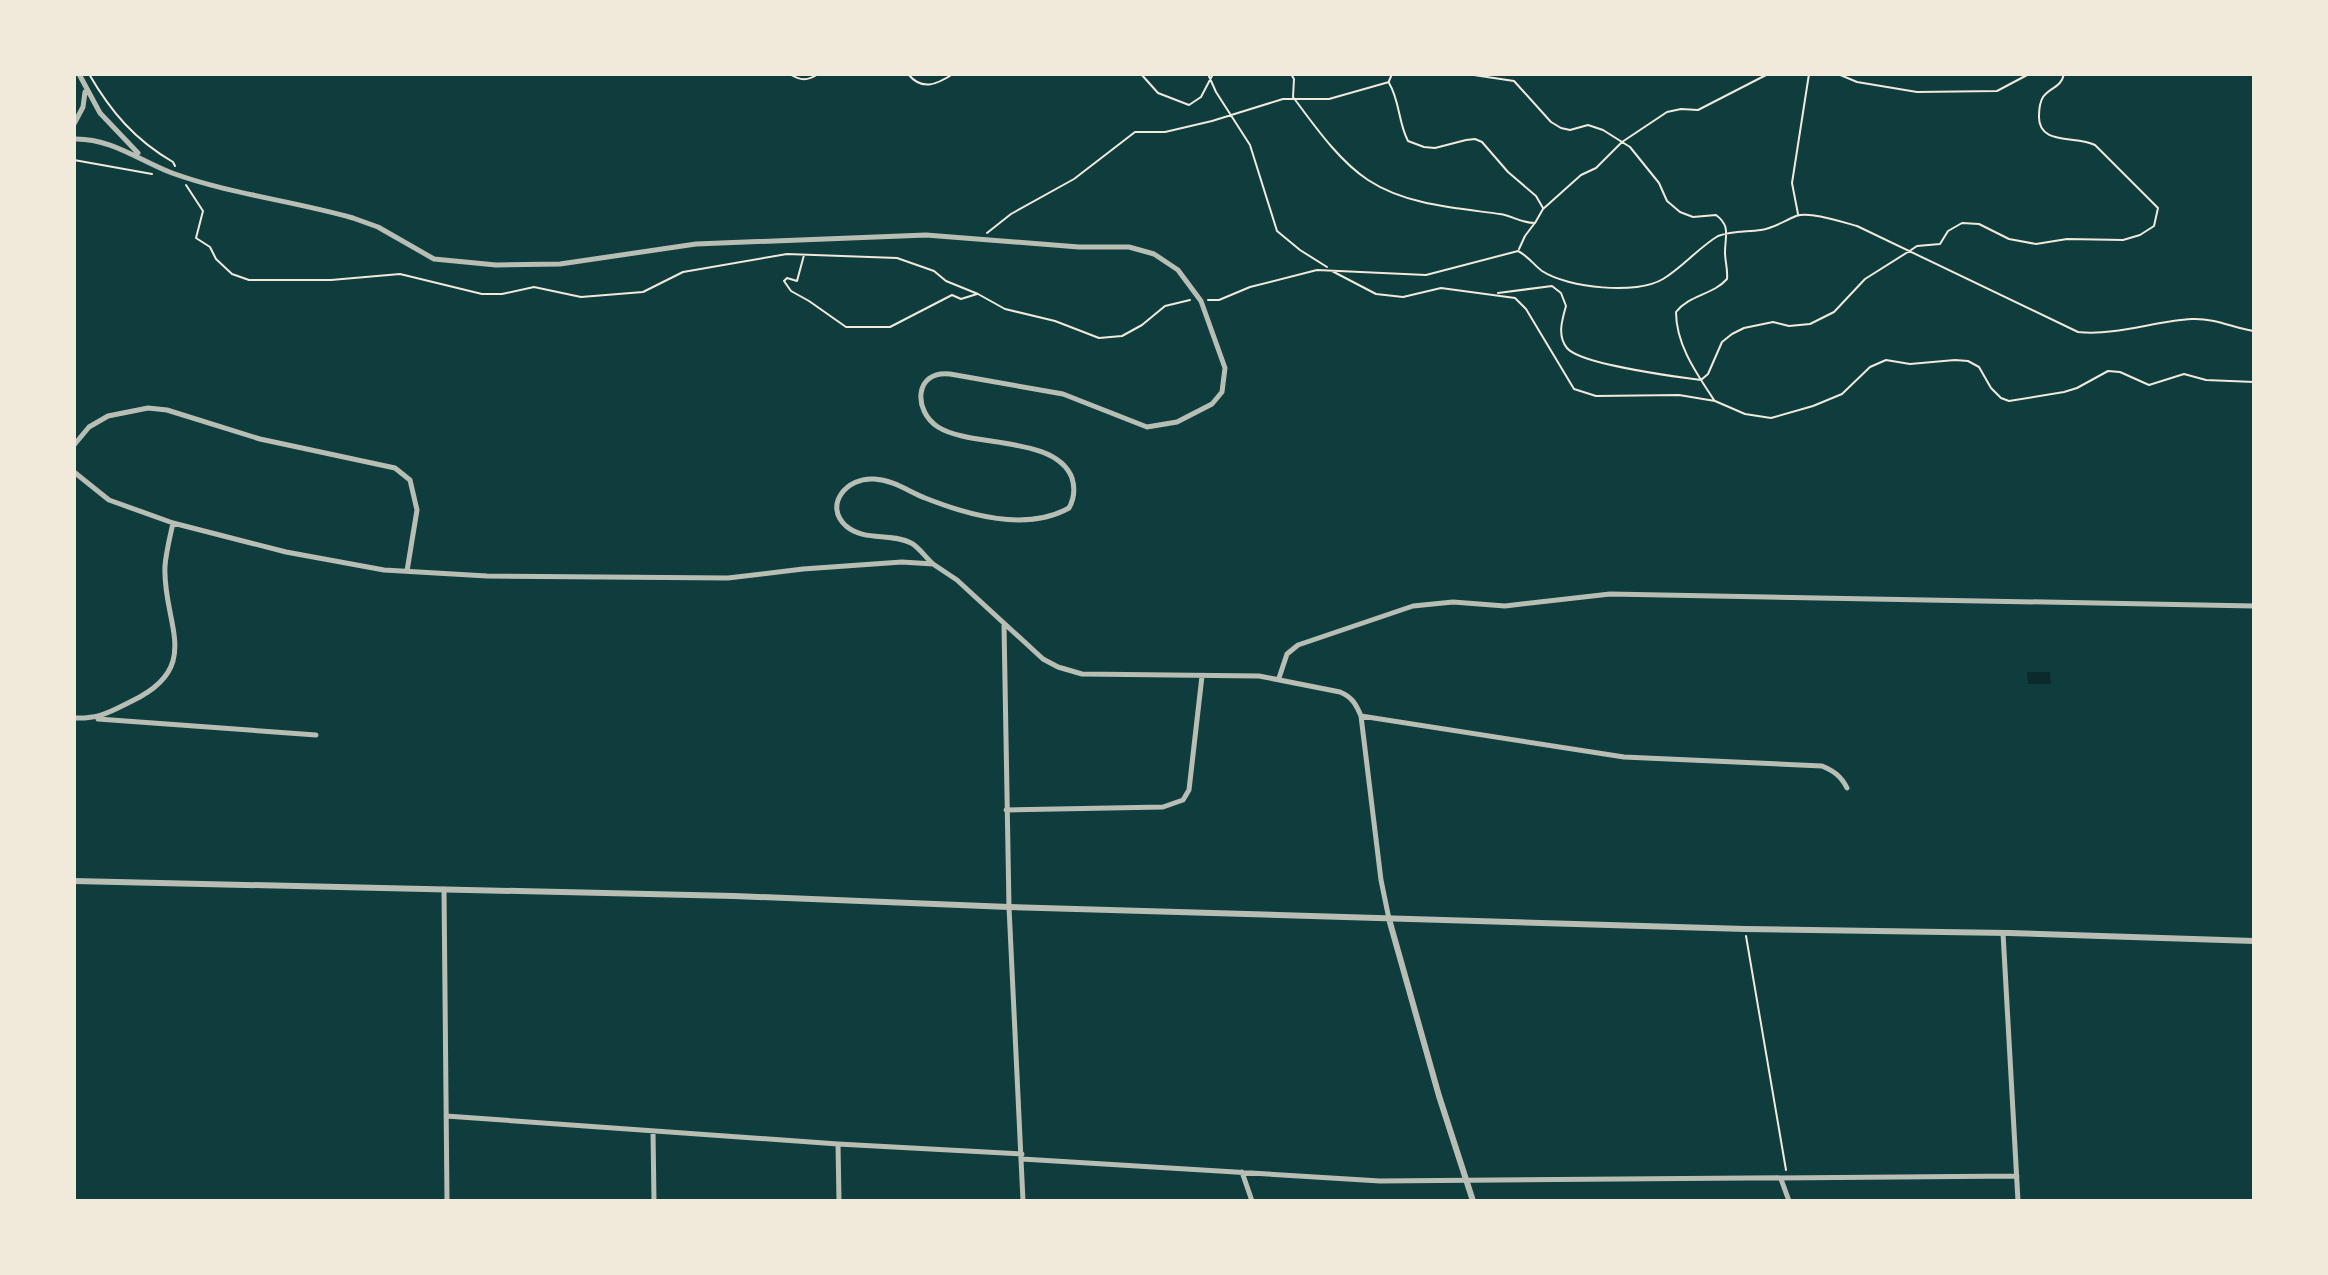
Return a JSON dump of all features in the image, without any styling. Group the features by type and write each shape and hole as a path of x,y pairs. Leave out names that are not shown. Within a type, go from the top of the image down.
{"street":[{"path":"79,74 100,113 142,157"},
{"path":"74,124 83,107 86,90"},
{"path":"74,139 101,142 178,175 353,218 378,227 434,259 496,265 560,264 696,244 926,235 1079,247 1129,247 1154,254 1178,270 1201,301 1225,368 1225,380 1222,392 1212,404 1177,422 1147,427 1063,394 950,374 940,373 925,381 921,390 923,408 939,428 1053,457 1069,472 1074,483 1069,508 1053,515 1024,520 960,510 898,485 874,479 862,480 841,493 836,505 838,517 861,535 912,543 1043,659 1058,667 1082,674 1279,678 1329,689 1348,696 1356,704 1361,716 1381,880 1389,919 1439,1096 1473,1201"},
{"path":"74,445 89,427 108,416 157,409 260,439 395,468 410,480 417,510 407,571"},
{"path":"74,472 109,500 173,523 286,552 384,570 487,576 728,578 902,562 933,564"},
{"path":"93,719 143,696 169,672 175,657 176,639 165,566 173,523"},
{"path":"1279,678 1287,654 1298,645 1401,610 1432,603 1505,606 1610,594 2254,606"},
{"path":"1004,624 1009,907 1023,1201"},
{"path":"1006,810 1163,807 1183,800 1189,790 1202,676"},
{"path":"1361,716 1624,757 1822,766 1834,771 1847,788"},
{"path":"74,718 316,735"},
{"path":"74,881 734,896 1389,919 2254,941"},
{"path":"444,889 447,1201"},
{"path":"2003,933 2018,1201"},
{"path":"446,1116 1380,1181 2017,1176"},
{"path":"653,1131 654,1201"},
{"path":"838,1144 839,1201"},
{"path":"1242,1172 1252,1201"},
{"path":"1785,1179 1789,1201"}],"path":[{"path":"790,74 803,79 818,74"},
{"path":"908,74 921,85 928,86 953,74"},
{"path":"1141,74 1155,91 1186,105 1200,99 1211,81"},
{"path":"1210,74 1211,81 1250,145 1277,231 1330,269 1367,291 1403,297 1441,288 1493,293 1552,286 1561,293 1566,306 1561,321 1563,341 1575,354 1609,364 1701,380"},
{"path":"1291,74 1294,79 1293,97 1337,151 1367,180 1398,195 1464,211 1504,214 1523,223 1535,223"},
{"path":"1389,82 1392,74"},
{"path":"1467,74 1514,81 1551,122 1561,128 1570,130 1593,126 1622,142 1655,177 1663,196 1671,205 1693,217 1716,215 1723,220 1728,233 1725,247 1727,279 1718,289 1685,303 1676,312 1678,328 1693,369 1715,401"},
{"path":"1518,251 1543,209 1581,175 1596,168 1622,142 1667,112 1698,110 1768,74"},
{"path":"1798,215 1792,183 1809,74"},
{"path":"1838,74 1857,82 1917,92 1997,91 2029,74"},
{"path":"1701,380 1708,374 1719,347 1732,334 1773,322 1789,326 1810,324 1834,312 1865,279 1911,250 1924,244 1940,244 1948,231 1962,223 1979,224 2009,239 2036,244 2067,239 2123,240 2140,235 2154,226 2158,213 2155,203 2095,145 2085,140 2049,136 2042,129 2039,115 2043,97 2061,83 2064,74"},
{"path":"981,239 1011,214 1100,162 1135,132 1165,132 1293,97 1329,99 1389,82"},
{"path":"1389,82 1395,92 1408,141 1435,148 1466,140 1482,142 1508,172 1536,196 1543,209"},
{"path":"74,160 151,173"},
{"path":"1518,251 1543,272 1556,278 1603,288 1640,288 1663,279 1710,241 1728,233 1763,230 1798,215 1828,217 1911,250 2078,332 2118,331 2153,323 2195,319 2220,321 2254,331"},
{"path":"1201,301 1219,300 1265,282 1330,269 1426,275 1518,251"},
{"path":"804,254 797,281 787,278 785,284 846,327 890,327 952,295 961,299 978,294"},
{"path":"1493,293 1520,302 1568,381 1579,392 1603,397 1659,394 1715,401 1757,417 1777,417 1842,394 1870,367 1886,360 1910,364 1968,361 1979,367 2001,398 2009,401 2052,396 2077,388 2108,371 2120,372 2149,385 2184,374 2206,380 2254,382"},
{"path":"1745,929 1785,1179"}],"water":[{"path":"2027,672 2050,672 2051,684 2028,684"}]}
